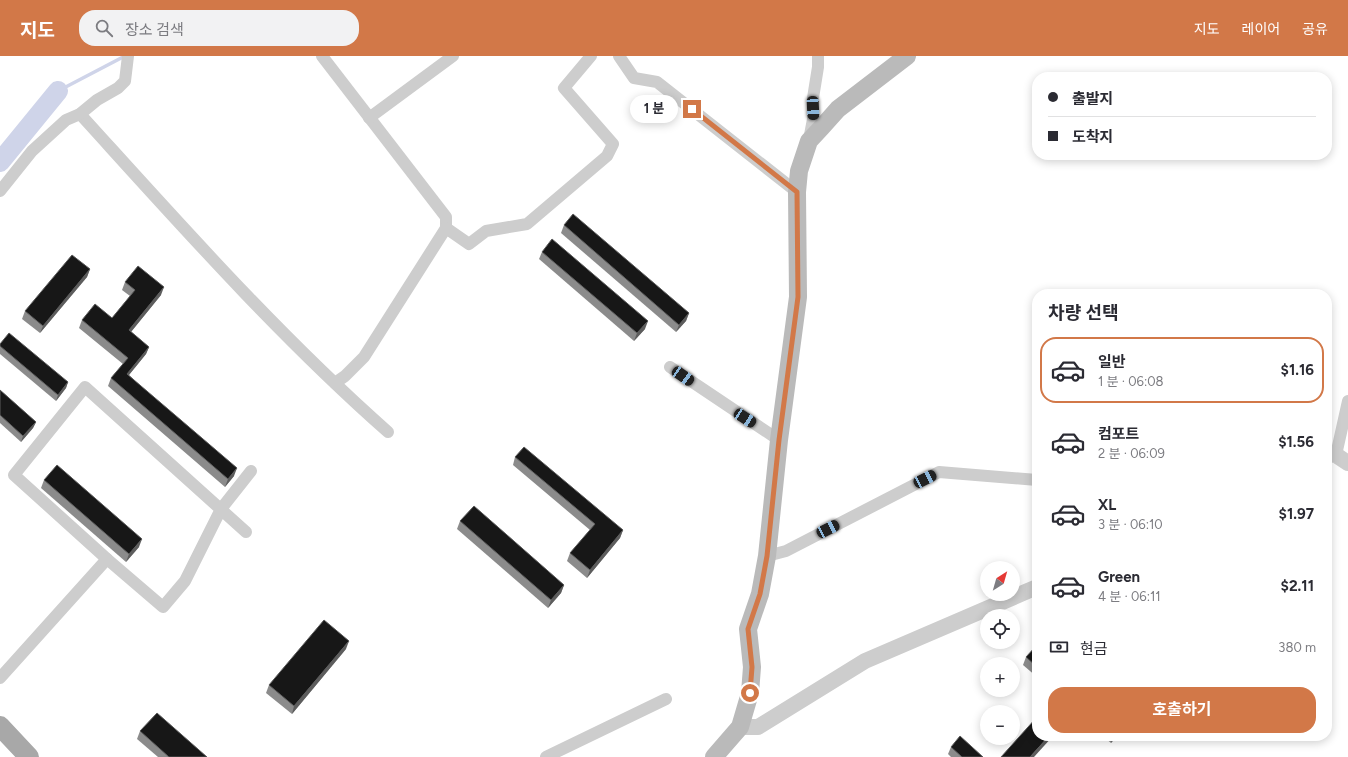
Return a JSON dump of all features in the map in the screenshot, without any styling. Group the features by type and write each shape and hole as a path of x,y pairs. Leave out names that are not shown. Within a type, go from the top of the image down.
{"main road":[{"path":"714,757 740,727 750,693 752,667 748,629 760,594 767,556 779,440 798,297 797,192 799,171 809,141 838,109 907,56"},
{"path":"0,726 29,757"}],"street":[{"path":"0,191 32,151 66,120 80,114 97,100 118,88 125,81 128,56"},
{"path":"322,56 446,217 446,228 364,357 345,376 335,383"},
{"path":"369,118 453,56"},
{"path":"446,228 469,244 486,231 527,224 607,156 613,144 564,88 591,56"},
{"path":"619,56 634,78 657,82 797,192"},
{"path":"809,141 814,119 812,98 818,67 818,56"},
{"path":"80,114 188,234 290,340 388,432"},
{"path":"670,367 779,440"},
{"path":"246,532 221,509 85,387 14,475 107,559 163,607 185,581 221,509 251,471"},
{"path":"1337,458 1348,401"},
{"path":"767,556 786,551 939,472 1032,480"},
{"path":"0,678 107,559"},
{"path":"740,727 758,727 865,661 1032,589"},
{"path":"546,757 666,700"}],"building":[{"path":"573,214 689,313 679,325 564,225"},
{"path":"552,239 648,321 637,333 542,252"},
{"path":"72,255 90,269 43,326 25,311"},
{"path":"138,266 164,287 129,330 149,347 127,374 237,468 228,479 111,378 128,358 82,320 95,304 112,318 135,290 125,282"},
{"path":"9,333 68,382 58,395 0,346"},
{"path":"0,390 36,422 23,436 0,415"},
{"path":"524,447 623,530 590,570 570,553 595,524 515,457"},
{"path":"57,465 142,539 129,554 44,480"},
{"path":"474,506 564,585 551,600 460,521"},
{"path":"324,620 349,641 294,706 269,685"},
{"path":"1032,650 1032,662 1026,657"},
{"path":"157,713 207,757 169,757 140,731"},
{"path":"1032,723 1032,741 1044,741 1030,757 1001,757 1012,745 1020,745 1020,736"},
{"path":"960,736 983,757 962,757 951,747"}],"waterway":[{"path":"58,91 125,56"},
{"path":"0,162 58,91"}],"route":[{"path":"692,109 797,192 798,297 779,440 767,556 760,594 748,629 752,667 750,693"}]}
